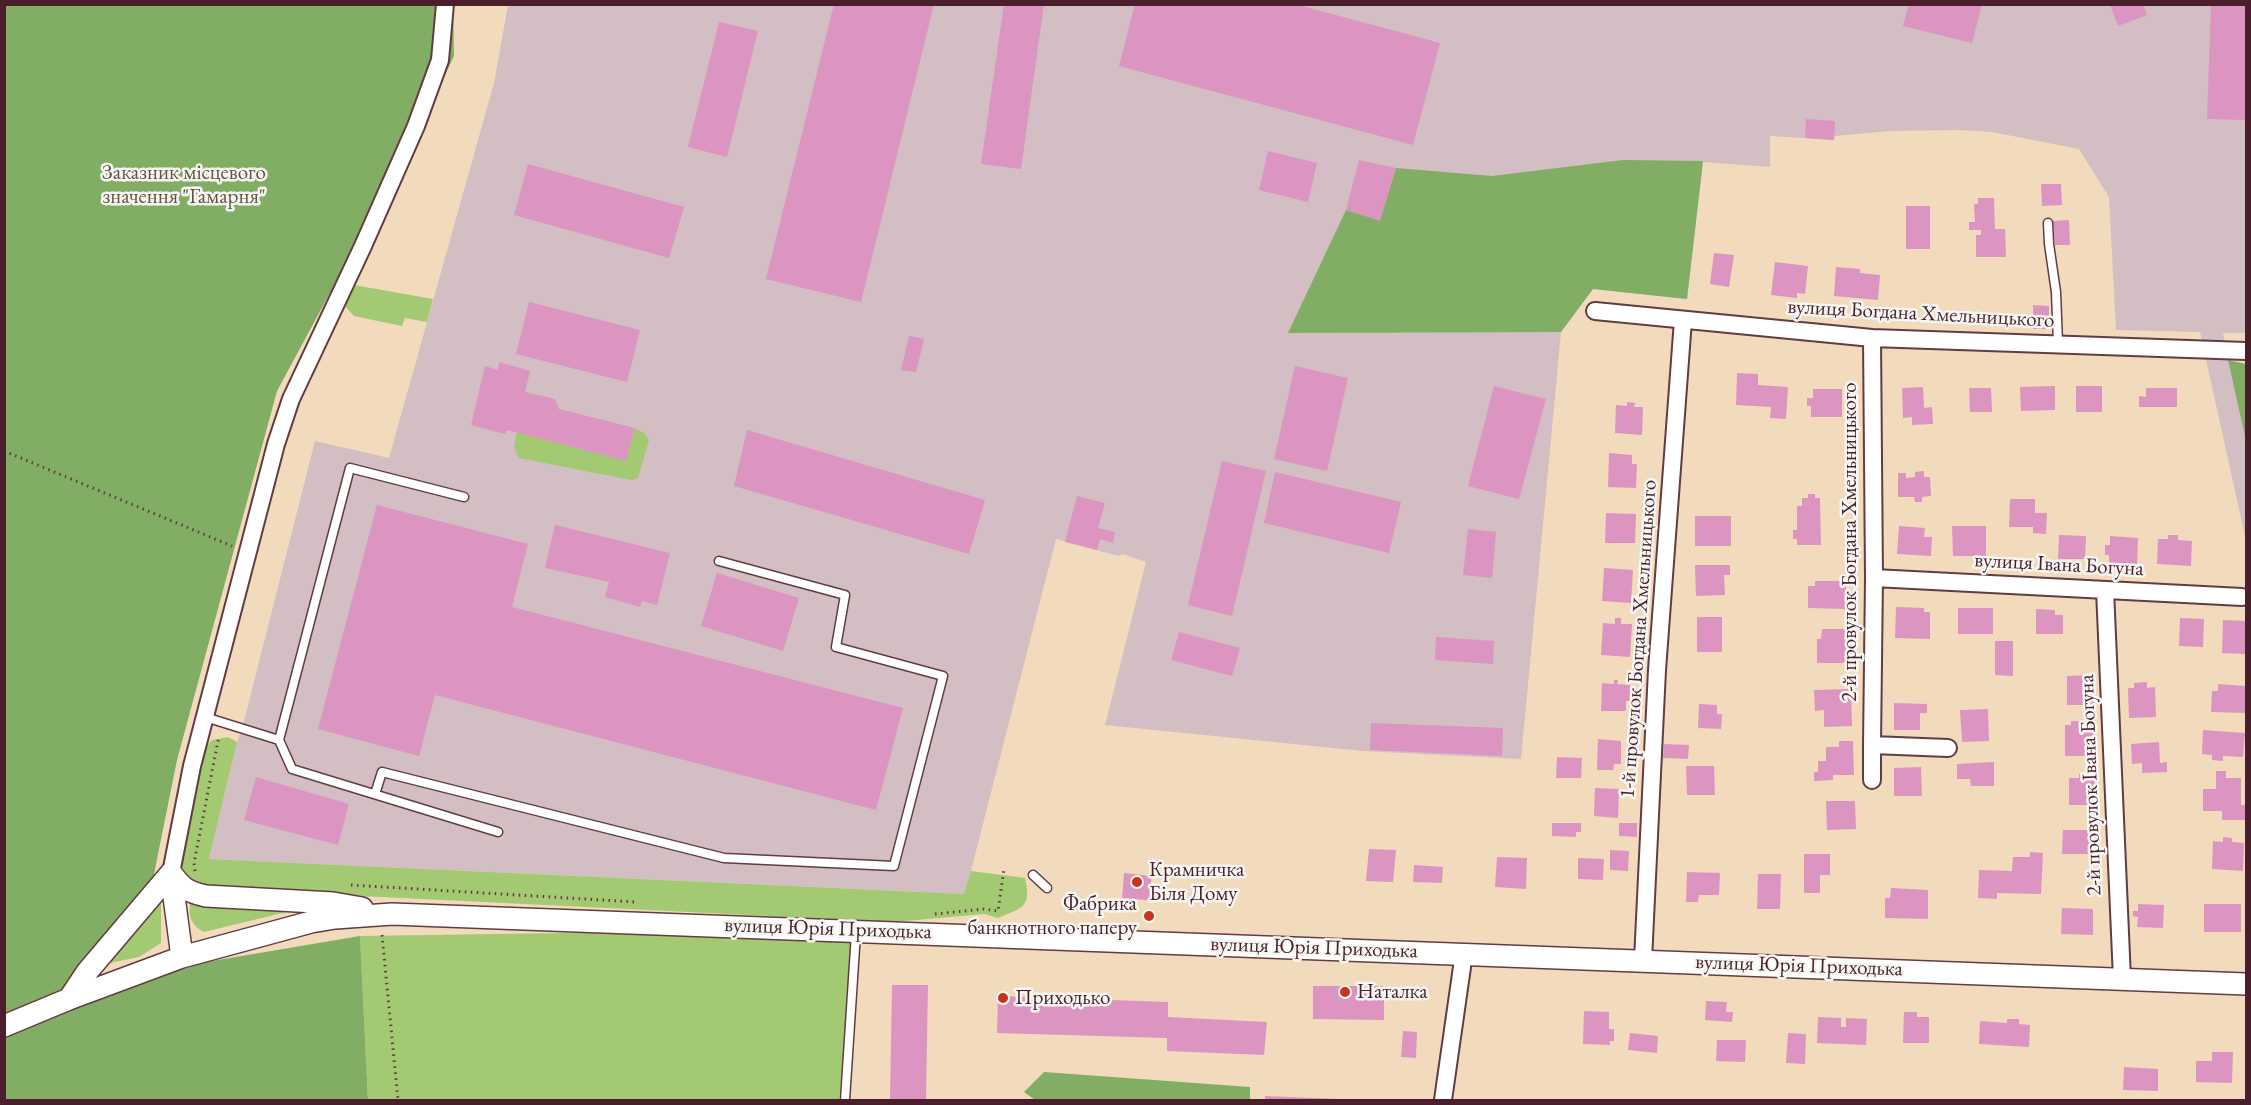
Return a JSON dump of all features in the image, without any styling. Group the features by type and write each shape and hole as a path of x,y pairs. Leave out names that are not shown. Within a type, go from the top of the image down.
{"street":[{"path":"182,957 171,873 192,766 276,444 291,399 416,126 440,60 445,4"},
{"name":"вулиця Богдана Хмельницького","path":"1595,311 1872,338 2247,351"},
{"name":"1-й провулок Богдана Хмельницького","path":"1643,960 1657,670 1683,320"},
{"name":"2-й провулок Богдана Хмельницького","path":"1872,338 1874,578 1872,780"},
{"name":"вулиця Івана Богуна","path":"1874,578 2242,597"},
{"name":"2-й провулок Івана Богуна","path":"2105,590 2122,979"},
{"path":"1872,745 1947,748"},
{"path":"171,873 180,887 206,896 333,903 387,914"},
{"path":"69,999 94,964 171,873"},
{"path":"4,1026 182,957 311,922 387,914"},
{"name":"вулиця Юрія Приходька","path":"387,914 2247,984"},
{"path":"1443,1101 1464,953"}],"lane":[{"path":"2048,223 2056,292 2058,344"},
{"path":"464,497 350,468 279,740 292,770 498,832"},
{"path":"375,794 382,772 724,858 894,866 943,676 836,647 845,595 719,561"},
{"path":"205,717 279,740"},
{"path":"1033,875 1047,888"},
{"path":"845,1101 857,930"}],"path":[{"path":"4,451 248,552"},
{"path":"196,875 194,863 222,722"},
{"path":"926,914 984,909 998,911 1004,869"},
{"path":"349,885 644,902"},
{"path":"387,914 398,1101"}],"shaded area":[{"path":"508,5 2246,5 2246,333 2223,333 2246,441 2246,541 2200,332 2116,330 2109,197 2079,149 1992,132 1958,130 1890,131 1835,136 1834,140 1770,136 1770,167 1703,162 1687,299 1593,289 1561,332 1521,759 1363,751 1105,725 1146,562 1123,554 1118,556 1056,539 965,894 209,859 315,441 389,458 494,83"}],"green space":[{"name":"Заказник місцевого значення \"Гамарня\"","path":"5,5 453,5 454,56 408,154 399,165 277,391 177,760 153,879 103,940 91,998 206,962 360,936 368,1100 5,1100"},
{"path":"1623,160 1703,161 1687,299 1593,289 1561,332 1288,333 1346,210 1380,220 1396,168 1492,176"},
{"path":"348,284 433,299 427,322 405,318 402,326 354,316 343,304"},
{"path":"2228,360 2246,364 2246,441"},
{"path":"635,428 645,434 649,440 638,478 631,480 519,458 514,447 517,432 626,461"},
{"path":"228,737 237,742 209,859 964,894 971,871 1025,878 1026,901 1019,909 998,918 985,914 893,922 217,889 193,881 177,862 203,750 212,740"},
{"path":"191,901 303,908 204,932 191,919"},
{"path":"157,904 161,904 161,943 139,957 100,965"},
{"path":"836,929 852,931 851,983 839,1100 368,1100 360,936"},
{"path":"1044,1072 1250,1087 1250,1100 1035,1100 1024,1092"}],"building":[{"path":"834,4 934,4 861,302 766,279"},
{"path":"1004,4 1044,4 1021,169 981,164"},
{"path":"1135,4 1295,4 1440,43 1413,145 1119,66"},
{"path":"1909,4 1982,4 1972,43 1903,26"},
{"path":"2110,4 2143,4 2147,15 2118,26"},
{"path":"2211,4 2246,4 2246,120 2207,119"},
{"path":"719,22 758,31 727,157 688,147"},
{"path":"1806,119 1835,121 1834,140 1805,138"},
{"path":"1268,151 1317,163 1308,202 1259,190"},
{"path":"1359,160 1396,168 1380,221 1346,210"},
{"path":"528,164 684,207 669,258 514,215"},
{"path":"2041,184 2061,184 2062,205 2042,206"},
{"path":"1978,198 1994,198 1995,229 2005,229 2006,257 1976,257 1976,235 1981,235 1981,230 1969,230 1969,222 1975,222 1974,204 1978,204"},
{"path":"1906,206 1930,206 1930,249 1906,249"},
{"path":"2069,220 2070,245 2055,245 2053,221"},
{"path":"1714,253 1734,255 1729,287 1710,284"},
{"path":"1775,262 1808,266 1805,294 1797,293 1797,298 1771,295"},
{"path":"1836,267 1860,269 1860,273 1880,275 1878,300 1834,296"},
{"path":"529,302 640,330 627,382 516,354"},
{"path":"2033,305 2049,306 2049,329 2033,329"},
{"path":"909,336 924,339 916,372 901,370"},
{"path":"499,362 530,371 525,392 555,399 559,409 635,428 626,461 507,430 505,434 471,425 485,366 498,370"},
{"path":"1295,366 1348,378 1327,471 1274,459"},
{"path":"1737,373 1758,374 1758,385 1788,387 1786,419 1770,418 1771,407 1736,405"},
{"path":"1494,386 1546,399 1519,499 1468,486"},
{"path":"2055,386 2055,410 2021,411 2020,387"},
{"path":"2076,386 2102,386 2102,412 2076,412"},
{"path":"1923,387 1924,408 1932,407 1933,424 1912,425 1912,417 1903,418 1902,388"},
{"path":"1969,388 1991,388 1992,412 1970,412"},
{"path":"2146,388 2177,388 2177,407 2139,407 2139,396 2146,397"},
{"path":"1813,389 1842,389 1842,417 1811,417 1811,406 1807,406 1807,398 1813,398"},
{"path":"1627,402 1635,403 1634,407 1643,407 1642,435 1615,433 1616,405 1627,406"},
{"path":"747,430 985,500 969,554 734,486"},
{"path":"1609,453 1632,455 1632,464 1637,464 1636,488 1608,487"},
{"path":"1222,461 1266,471 1232,616 1188,605"},
{"path":"1924,471 1924,477 1930,477 1931,496 1922,497 1922,502 1915,502 1914,497 1898,497 1898,473 1906,473 1906,478 1915,477 1915,472"},
{"path":"1275,472 1401,502 1389,553 1264,523"},
{"path":"1808,494 1815,494 1815,498 1820,498 1821,545 1797,545 1797,539 1793,539 1793,530 1797,530 1797,506 1802,506 1802,498 1808,498"},
{"path":"1077,496 1105,503 1098,528 1115,532 1113,543 1100,539 1097,550 1065,542"},
{"path":"2010,499 2035,499 2035,513 2047,513 2046,534 2033,533 2033,527 2009,527"},
{"path":"377,505 528,544 512,607 903,708 876,810 435,695 419,756 318,729"},
{"path":"1606,513 1636,514 1635,543 1605,543"},
{"path":"1695,516 1731,516 1731,546 1695,546"},
{"path":"555,525 670,553 657,605 642,601 640,607 605,597 609,582 545,568"},
{"path":"1899,526 1925,528 1924,537 1932,537 1931,556 1897,554"},
{"path":"1952,526 1986,526 1986,556 1953,556"},
{"path":"1468,529 1496,532 1492,578 1463,575"},
{"path":"2059,535 2086,536 2085,559 2058,559"},
{"path":"2168,535 2178,535 2178,540 2192,541 2191,566 2157,564 2158,539 2168,539"},
{"path":"2110,536 2138,538 2137,565 2109,564 2109,555 2105,555 2105,545 2110,545"},
{"path":"1695,565 1730,565 1730,575 1724,575 1725,595 1696,596"},
{"path":"1604,568 1633,570 1631,603 1602,601"},
{"path":"717,573 799,598 783,651 701,626"},
{"path":"1815,581 1846,581 1846,609 1808,608 1808,586 1815,586"},
{"path":"1896,607 1924,608 1924,612 1930,612 1930,639 1895,638"},
{"path":"1958,608 1993,608 1993,634 1958,634"},
{"path":"2036,609 2055,610 2055,615 2063,615 2063,634 2036,634"},
{"path":"1697,617 1722,617 1722,652 1697,652"},
{"path":"1615,618 1621,618 1621,624 1632,624 1630,657 1601,655 1603,623 1615,624"},
{"path":"2180,618 2204,619 2203,647 2179,646"},
{"path":"2223,620 2246,621 2245,654 2222,653"},
{"path":"1822,629 1851,629 1851,663 1817,663 1817,639 1821,639"},
{"path":"1179,632 1240,648 1232,676 1171,660"},
{"path":"1436,637 1494,641 1493,664 1435,660"},
{"path":"1995,641 2013,641 2013,676 1995,675"},
{"path":"2093,675 2094,705 2067,705 2067,676"},
{"path":"1614,680 1618,680 1617,684 1630,685 1630,701 1626,701 1626,711 1601,711 1602,683 1614,684"},
{"path":"2147,682 2147,688 2155,687 2156,717 2129,718 2128,688 2134,688 2134,683"},
{"path":"2218,684 2246,686 2246,713 2211,712 2212,691 2218,691"},
{"path":"1851,689 1852,726 1824,727 1824,710 1815,711 1814,690"},
{"path":"1894,703 1927,704 1927,713 1920,713 1920,730 1894,730"},
{"path":"1699,704 1717,705 1717,714 1722,714 1721,729 1698,728"},
{"path":"1988,709 1989,741 1962,742 1960,710"},
{"path":"2071,721 2084,721 2085,726 2095,725 2096,756 2065,756 2065,725 2071,725"},
{"path":"1371,723 1503,728 1502,756 1370,750"},
{"path":"2203,730 2245,733 2243,757 2223,756 2223,761 2212,760 2212,755 2202,754"},
{"path":"1598,739 1621,741 1621,764 1614,764 1613,770 1597,770"},
{"path":"1839,741 1853,741 1854,775 1833,775 1833,780 1814,781 1814,772 1818,772 1818,761 1826,761 1826,747 1839,747"},
{"path":"2159,742 2160,763 2167,762 2167,772 2142,773 2142,763 2132,764 2131,744"},
{"path":"1664,744 1689,745 1688,759 1663,758"},
{"path":"1557,757 1582,758 1581,778 1556,778"},
{"path":"1994,762 1994,786 1971,786 1970,779 1957,779 1957,764"},
{"path":"1686,766 1714,766 1715,795 1687,795"},
{"path":"1921,767 1922,796 1894,796 1894,768"},
{"path":"2216,771 2226,771 2226,778 2241,778 2241,805 2246,805 2246,820 2222,820 2222,811 2203,811 2203,789 2216,789"},
{"path":"2079,774 2089,774 2089,778 2097,778 2097,805 2069,805 2069,778 2079,778"},
{"path":"256,777 349,804 338,845 244,820"},
{"path":"1595,788 1619,789 1618,818 1594,816"},
{"path":"1826,801 1855,801 1856,829 1827,830"},
{"path":"1552,823 1581,823 1581,832 1576,832 1576,837 1552,836"},
{"path":"1619,823 1637,823 1637,837 1619,836"},
{"path":"2063,830 2092,830 2091,854 2062,854"},
{"path":"2223,837 2232,838 2232,842 2244,843 2243,871 2212,869 2213,841 2223,842"},
{"path":"1369,849 1396,850 1393,882 1366,881"},
{"path":"1610,850 1629,851 1628,871 1610,870"},
{"path":"2030,852 2043,853 2041,894 1997,893 1997,899 1978,898 1979,870 2012,871 2013,857 2030,857"},
{"path":"1804,854 1830,854 1830,875 1820,875 1820,893 1804,893"},
{"path":"1497,857 1527,858 1526,889 1495,887"},
{"path":"1578,858 1604,859 1603,880 1578,879"},
{"path":"1414,865 1443,867 1442,883 1413,882"},
{"path":"1687,872 1720,873 1719,895 1699,895 1698,902 1686,902"},
{"name":"Крамничка Біля Дому","path":"1124,873 1152,876 1150,887 1158,888 1157,901 1122,898"},
{"path":"1758,874 1781,874 1780,909 1757,909"},
{"path":"1891,888 1928,890 1928,919 1885,918 1885,898 1890,898"},
{"path":"2138,904 2164,905 2163,928 2137,927 2138,917 2133,916 2133,911 2138,911"},
{"path":"2204,904 2241,904 2241,932 2204,932"},
{"path":"2062,908 2093,909 2093,935 2061,934"},
{"path":"892,985 928,985 926,1100 890,1100"},
{"path":"1313,986 1384,986 1384,1020 1313,1019"},
{"path":"998,996 1168,1002 1168,1017 1267,1022 1264,1055 1167,1051 1167,1038 997,1033"},
{"path":"1706,1001 1727,1002 1726,1012 1733,1012 1732,1022 1705,1020"},
{"path":"1584,1011 1609,1012 1609,1029 1614,1029 1614,1041 1610,1041 1610,1045 1583,1044"},
{"path":"1904,1012 1917,1012 1917,1017 1929,1017 1929,1043 1903,1043"},
{"path":"1818,1017 1841,1018 1841,1027 1846,1027 1846,1018 1867,1019 1866,1045 1817,1043"},
{"path":"2007,1019 2019,1019 2019,1024 2030,1025 2029,1047 1979,1044 1980,1021 2007,1023"},
{"path":"1403,1031 1417,1032 1416,1058 1401,1057"},
{"path":"1630,1033 1658,1036 1657,1053 1628,1050"},
{"path":"1788,1033 1806,1034 1805,1064 1786,1063"},
{"path":"1717,1040 1746,1040 1745,1062 1716,1061"},
{"path":"2212,1052 2233,1052 2232,1083 2196,1082 2196,1061 2212,1061"},
{"path":"2124,1067 2158,1069 2158,1091 2123,1090"},
{"path":"1265,1096 1339,1099 1339,1100 1265,1100"}],"place":[{"name":"Крамничка Біля Дому","path":"1137,882"},
{"name":"Фабрика банкнотного паперу","path":"1149,916"},
{"name":"Наталка","path":"1345,992"},
{"name":"Приходько","path":"1003,998"}]}
